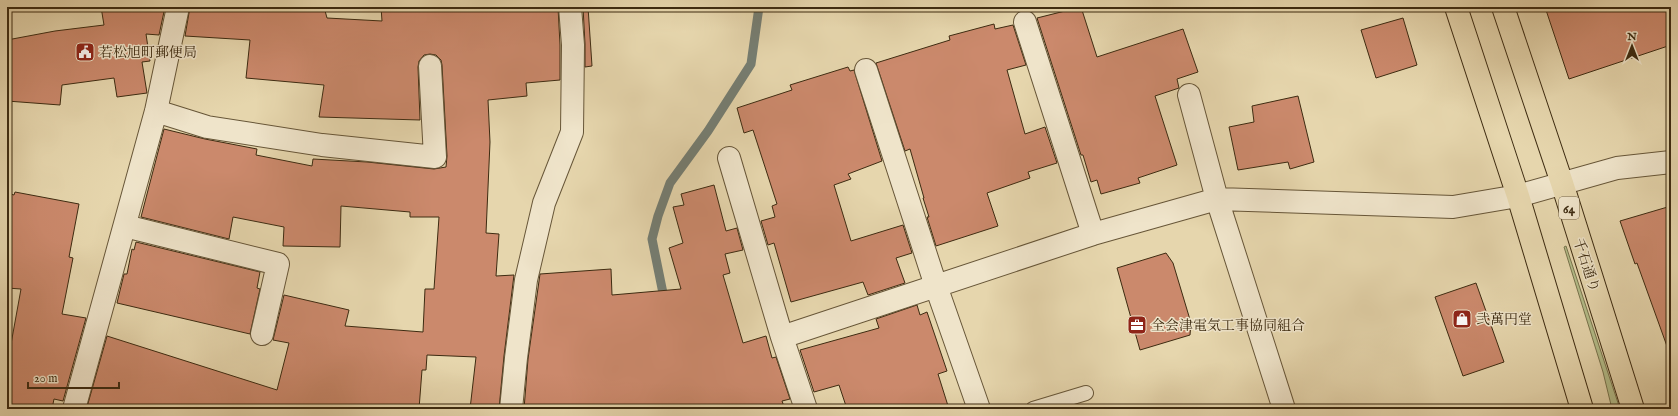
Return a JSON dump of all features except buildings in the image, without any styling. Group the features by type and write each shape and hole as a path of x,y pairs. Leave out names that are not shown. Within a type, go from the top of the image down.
{"main road":[{"path":"1456,7 1518,196 1582,409"},
{"name":"千石通り","path":"1503,7 1562,183 1633,409"}],"street":[{"path":"74,409 156,111 178,7"},
{"path":"511,409 526,280 544,203 572,132 573,45 570,7"},
{"path":"1025,22 1093,234"},
{"path":"156,111 214,128 322,145 435,157 430,66"},
{"path":"866,70 936,286 979,409"},
{"path":"1189,95 1216,199 1284,409"},
{"path":"729,158 782,337 806,409"},
{"path":"782,337 1093,234 1216,199 1453,207 1518,196 1617,168 1671,162"},
{"path":"125,226 278,264 262,334"}],"lane":[{"path":"1033,409 1086,393"}],"green space":[{"path":"1566,246 1620,409 1612,409 1603,372 1564,247"}],"waterway":[{"path":"665,303 652,239 658,216 670,183 708,131 751,64 759,7"}],"place":[{"name":"若松旭町郵便局","path":"85,52"},
{"name":"弐萬円堂","path":"1462,319"},
{"name":"全会津電気工事協同組合","path":"1137,325"}]}
